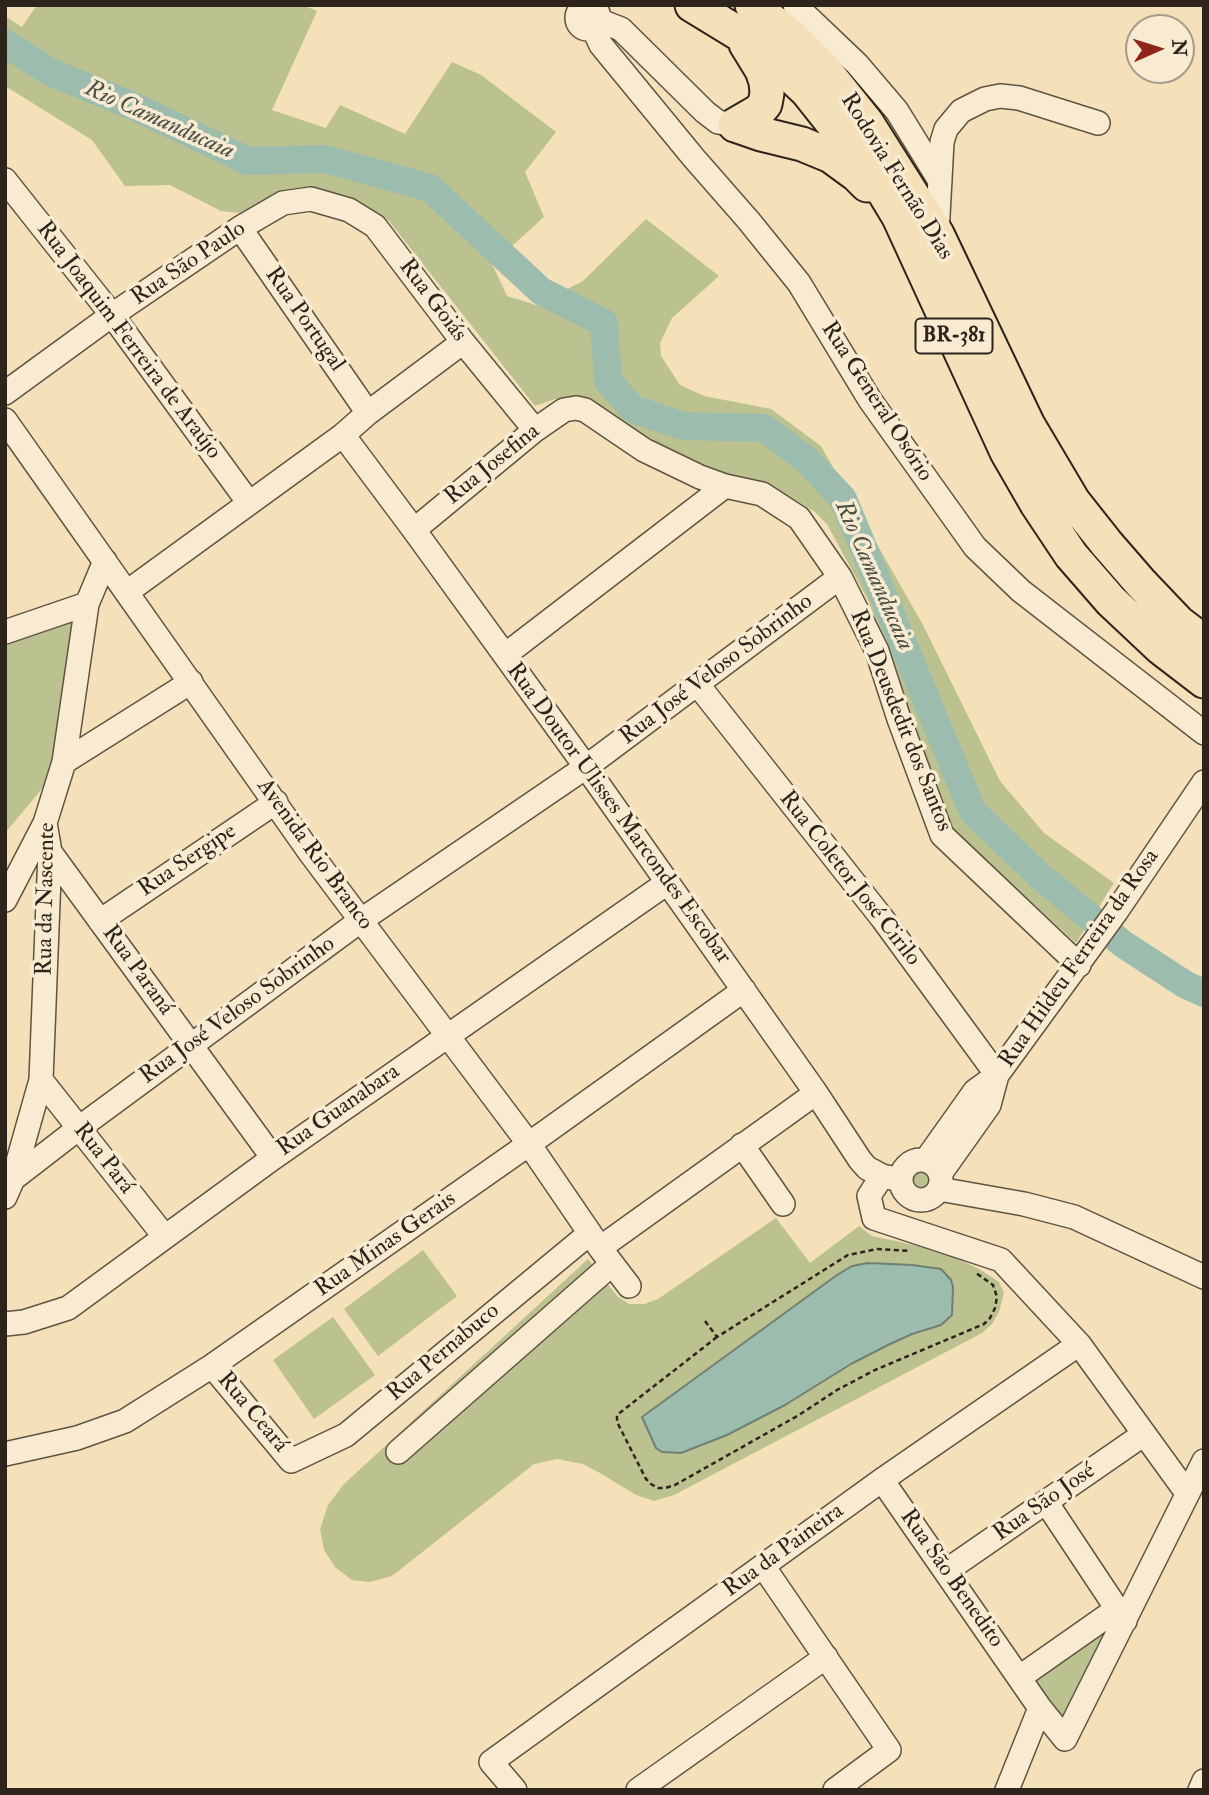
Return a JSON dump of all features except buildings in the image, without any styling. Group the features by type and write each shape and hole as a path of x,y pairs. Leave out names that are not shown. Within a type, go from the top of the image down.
{"highway":[{"name":"Rodovia Fernão Dias","path":"692,5 746,20 793,21 823,68 867,123 937,234 1028,425 1073,501 1140,582 1179,623 1204,642"},
{"name":"Rodovia Fernão Dias","path":"746,20 771,57 807,91 873,174 899,217 1007,452 1037,504 1072,555 1111,601 1161,648 1204,681"},
{"path":"735,125 759,111 765,104 767,93 746,20"},
{"path":"735,125 802,144 831,156 857,176 899,217"}],"street":[{"path":"783,5 793,21 810,18 856,64 897,111 940,181"},
{"name":"Rua General Osório","path":"585,16 621,29 705,112 718,122 735,125"},
{"name":"Rua General Osório","path":"585,16 601,46 799,283 870,400 975,547 1021,591 1204,733"},
{"path":"937,234 942,142 946,129 961,111 985,99 1000,96 1019,98 1098,123"},
{"name":"Rua Joaquim Ferreira de Araújo","path":"5,180 112,315 249,503"},
{"name":"Rua São Paulo","path":"5,393 112,315 240,228 283,203 311,199"},
{"name":"Rua Goiás","path":"311,199 349,210 374,226 535,430"},
{"name":"Rua Portugal","path":"240,228 368,413"},
{"path":"127,592 342,435 463,342"},
{"name":"Rua Josefina","path":"414,530 535,430 564,410 576,408"},
{"name":"Rua Deusdedit dos Santos","path":"576,408 585,411 644,450 700,477 761,494 799,518 840,577 877,651 942,835 1079,965"},
{"name":"Avenida Rio Branco","path":"5,420 13,448 105,561 360,921 448,1034 629,1286"},
{"name":"Rua Doutor Ulisses Marcondes Escobar","path":"342,435 586,767 816,1093 860,1160 867,1168 892,1178 905,1193 916,1200 930,1198 935,1175"},
{"path":"505,655 725,486"},
{"name":"Rua da Nascente","path":"9,1188 41,1080 50,852 45,823 64,762 87,604 105,561"},
{"name":"Rua José Veloso Sobrinho","path":"9,1188 79,1128 360,921 586,767 840,577"},
{"path":"5,632 87,604"},
{"path":"64,762 191,682"},
{"name":"Rua Coletor José Cirilo","path":"698,685 882,918 997,1075"},
{"name":"Rua Hildeu Ferreira da Rosa","path":"892,1178 902,1174 910,1163 916,1160 935,1175 989,1105 997,1075 1079,965 1204,782"},
{"name":"Rua Sergipe","path":"100,921 276,802"},
{"path":"5,901 45,823"},
{"name":"Rua Paraná","path":"50,852 273,1157"},
{"name":"Rua Guanabara","path":"5,1324 24,1322 68,1308 273,1157 667,883"},
{"name":"Rua Minas Gerais","path":"5,1454 78,1438 125,1421 212,1366 744,990"},
{"name":"Rua Pará","path":"41,1080 165,1237"},
{"path":"398,1452 601,1248 816,1093"},
{"path":"742,1145 783,1204"},
{"path":"935,1175 1074,1217 1204,1277"},
{"path":"892,1178 869,1196 874,1218 1001,1260 1079,1344 1187,1493"},
{"name":"Rua Pernabuco","path":"291,1461 346,1435 601,1248"},
{"name":"Rua da Paineira","path":"515,1790 491,1762 882,1480 1079,1344"},
{"name":"Rua Ceará","path":"212,1366 291,1461"},
{"name":"Rua São José","path":"946,1571 1144,1434"},
{"path":"1020,1677 1121,1615 1204,1461"},
{"name":"Rua São Benedito","path":"882,1480 1040,1708 1065,1739 1121,1615"},
{"path":"1046,1502 1121,1615"},
{"path":"763,1566 889,1750 835,1790"},
{"path":"638,1790 825,1657"},
{"path":"1007,1790 1040,1708"},
{"path":"1200,1790 1204,1781"}],"path":[{"path":"910,1251 877,1249 848,1255 716,1337 617,1415 617,1422 646,1479 658,1488 675,1485 875,1370 984,1324 995,1308 997,1297 992,1285 972,1271"},
{"path":"705,1321 716,1337"}],"green space":[{"path":"37,5 303,5 317,11 272,110 326,128 340,105 405,134 452,62 481,75 556,132 525,172 544,217 492,264 507,296 536,305 583,281 646,219 719,276 672,318 660,343 661,356 680,385 704,396 771,409 821,446 923,625 1000,781 1044,833 1114,883 1076,943 951,827 869,602 827,524 815,512 775,487 698,467 588,403 555,399 535,406 389,221 355,199 318,191 290,191 240,213 221,211 170,185 125,186 92,140 5,86 5,16 22,27"},
{"path":"72,622 55,759 46,784 5,833 5,645"},
{"path":"921,1168 930,1172 934,1181 930,1190 921,1194 912,1190 908,1181 912,1172"},
{"path":"776,1218 810,1263 859,1226 872,1236 952,1256 999,1282 1004,1293 999,1312 992,1324 982,1333 674,1495 654,1501 636,1495 583,1464 557,1459 534,1464 392,1576 370,1582 352,1580 335,1567 324,1550 320,1529 328,1505 344,1484 588,1259 617,1296 629,1304 644,1304 658,1299"},
{"path":"423,1250 457,1296 378,1356 344,1309"},
{"path":"333,1317 375,1375 314,1419 273,1360"},
{"path":"1112,1619 1066,1726 1031,1676"}],"shaded area":[{"path":"868,1263 941,1269 951,1280 953,1287 952,1315 941,1325 912,1334 851,1364 785,1405 727,1435 681,1453 662,1452 656,1448 642,1417 837,1275 852,1266"}],"waterway":[{"name":"Rio Camanducaia","path":"5,43 50,72 133,106 248,161 325,159 430,188 541,291 604,323 608,381 633,409 683,426 764,428 807,460 843,499 973,812 1041,877 1123,944 1186,985 1204,993"}]}
